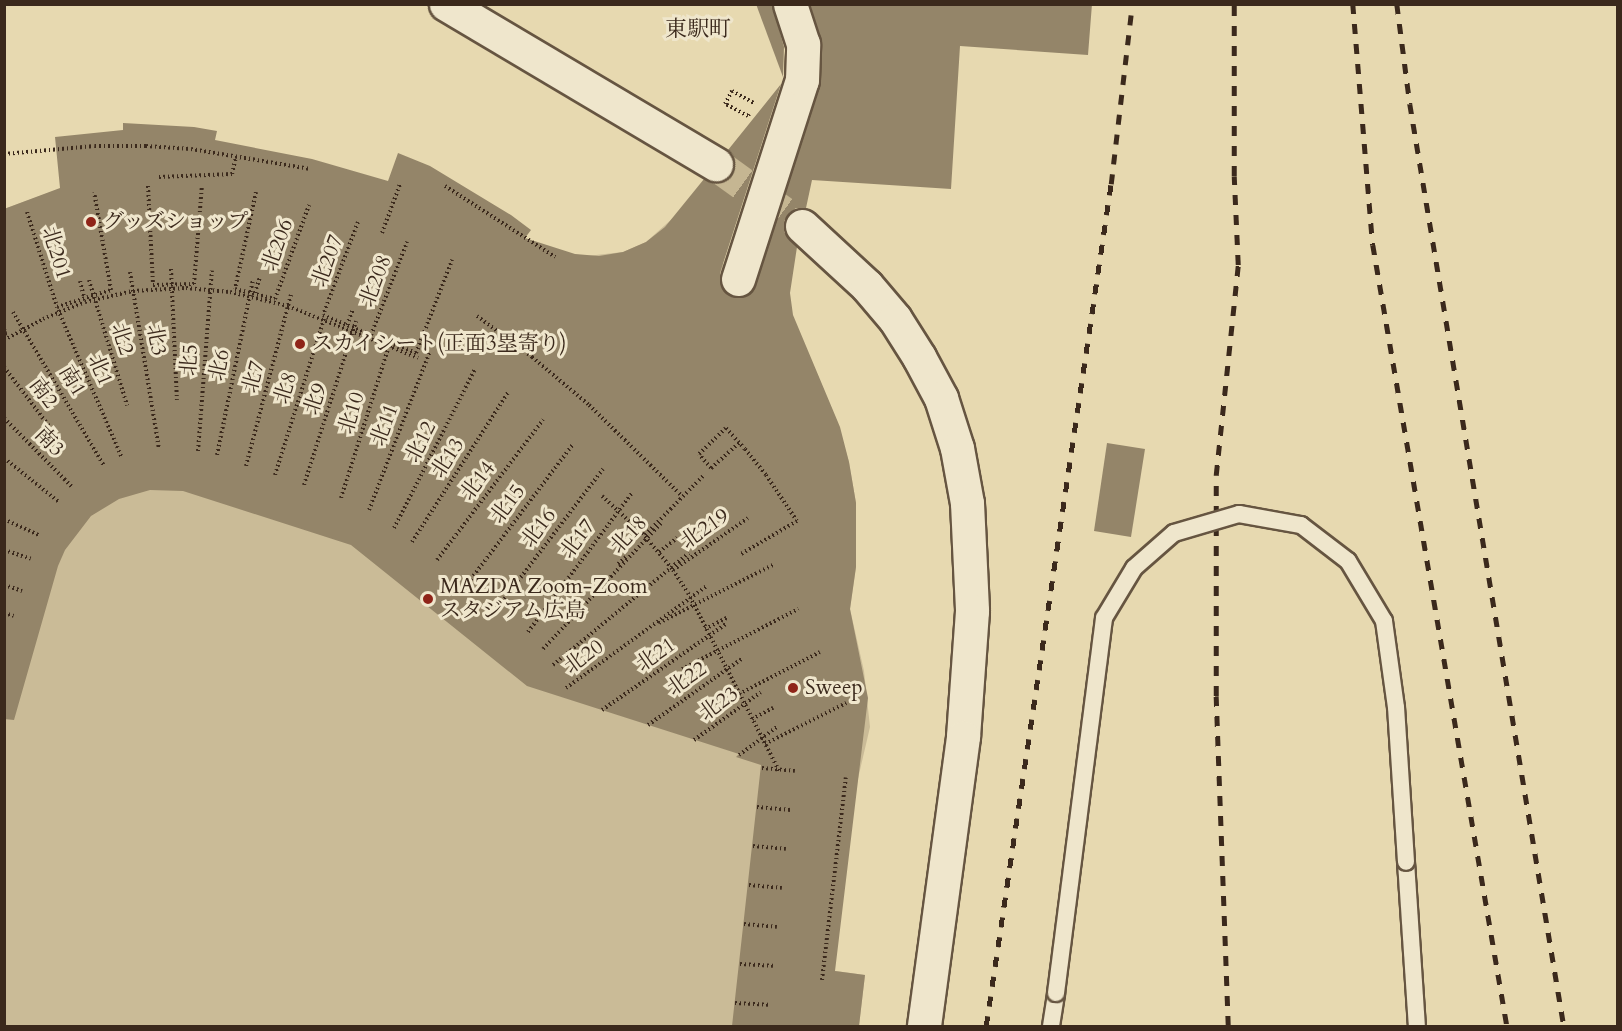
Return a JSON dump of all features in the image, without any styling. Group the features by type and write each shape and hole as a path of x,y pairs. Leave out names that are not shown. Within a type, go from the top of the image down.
{"street":[{"path":"446,4 716,164"},
{"path":"738,279 802,80 803,44 790,4"},
{"path":"802,226 867,286 895,319 919,357 941,398 957,448 967,503 972,611 963,737 924,1026"}],"lane":[{"path":"1051,1026 1104,618 1134,568 1174,533 1239,514 1301,525 1348,561 1384,621 1396,707 1417,1026"}],"path":[{"path":"752,108 748,116 725,104 732,91 759,106"},
{"path":"4,154 123,145 191,149 310,169"},
{"path":"159,177 232,174 236,157"},
{"path":"382,233 400,184"},
{"path":"85,299 194,284 202,185"},
{"path":"148,186 153,285 253,296"},
{"path":"446,186 555,257"},
{"path":"4,340 23,328 85,299 111,290 94,192"},
{"path":"256,192 235,289 347,327"},
{"name":"北206","path":"253,296 275,299 309,205"},
{"name":"北201","path":"27,212 57,307 85,299"},
{"name":"北207","path":"326,311 358,222"},
{"name":"北208","path":"347,327 371,335 407,242"},
{"path":"390,347 394,344 416,353 452,260"},
{"path":"173,268 177,400"},
{"name":"北5","path":"198,451 212,271"},
{"name":"北3","path":"130,272 159,449"},
{"path":"253,296 260,277"},
{"name":"北2","path":"89,280 127,405"},
{"name":"北6","path":"217,456 253,296 253,280"},
{"path":"80,281 85,299"},
{"name":"北1","path":"51,294 122,458"},
{"name":"北7","path":"246,466 291,295"},
{"path":"347,327 353,309"},
{"path":"326,311 323,315 353,332 418,358"},
{"name":"北8","path":"275,475 326,311"},
{"name":"南1","path":"13,312 104,466"},
{"path":"477,316 589,405 682,496"},
{"name":"北9","path":"304,485 356,321"},
{"name":"北10","path":"341,498 392,336"},
{"name":"北11","path":"369,510 430,351"},
{"name":"南2","path":"4,367 58,438"},
{"name":"北12","path":"394,528 475,369"},
{"name":"北13","path":"412,542 509,391"},
{"name":"南3","path":"4,418 73,488"},
{"name":"北14","path":"437,560 543,420"},
{"path":"720,422 766,475 797,521 741,554"},
{"path":"726,428 699,454 711,468 739,442"},
{"name":"北15","path":"468,583 573,444"},
{"path":"4,458 59,502"},
{"name":"北16","path":"499,606 603,469"},
{"path":"618,564 703,476"},
{"name":"北17","path":"528,632 632,493"},
{"path":"602,496 646,537 673,570 718,651 779,771"},
{"name":"北219","path":"640,593 748,518"},
{"path":"4,519 39,535"},
{"name":"北18","path":"543,649 663,521"},
{"path":"659,552 677,538"},
{"path":"4,550 31,560"},
{"path":"554,665 689,553"},
{"path":"658,624 775,564"},
{"path":"4,585 22,591"},
{"name":"北20","path":"567,688 707,586"},
{"path":"682,669 798,609"},
{"path":"4,613 14,616"},
{"path":"705,629 726,618"},
{"name":"北21","path":"602,710 727,624"},
{"path":"703,709 820,652"},
{"name":"北22","path":"648,725 743,658"},
{"name":"北23","path":"694,740 761,692"},
{"path":"765,744 846,703"},
{"path":"752,719 773,708"},
{"path":"739,755 778,726"},
{"path":"762,768 795,771"},
{"path":"822,980 846,777"},
{"path":"757,807 791,810"},
{"path":"753,846 786,849"},
{"path":"749,885 782,888"},
{"path":"744,924 777,927"},
{"path":"740,963 773,966"},
{"path":"735,1003 769,1005"}],"shaded area":[{"name":"MAZDA Zoom-Zoom スタジアム広島","path":"59,189 587,256 623,252 646,242 673,218 800,334 837,421 849,462 856,503 856,567 850,609 864,671 870,727 814,968 865,975 859,1026 5,1026 4,209"}],"building":[{"path":"756,4 772,4 784,47 783,77"},
{"path":"810,4 1092,4 1088,55 960,46 951,189 812,180 806,208 796,208 784,221 784,232 797,247 790,293 793,315 840,427 856,503 856,567 850,609 868,698 835,971 865,975 859,1026 732,1026 761,765 736,757 739,754 527,686 351,545 183,491 150,490 119,499 91,516 65,550 58,566 14,720 4,719 4,209 60,188 55,137 123,130 123,123 194,127 217,131 215,140 312,159 388,181 398,153 430,166 511,215 531,230 525,238 575,254 599,256 623,252 646,242 665,227 704,179 715,183 726,180 732,174 735,165 733,155 728,150 781,84 720,273 720,282 724,291 732,297 741,297 750,293 756,285 820,85 822,44"},
{"path":"1107,443 1145,449 1131,537 1094,531"}],"tunnel":[{"path":"716,164 802,226"}],"railway":[{"path":"986,1026 1111,184 1132,4"},
{"path":"1228,1026 1216,696 1216,475 1238,265 1234,176 1234,4"},
{"path":"1353,4 1373,245 1507,1026"},
{"path":"1397,4 1410,104 1564,1026"}],"place":[{"name":"グッズショップ","path":"91,222"},
{"name":"スカイシート(正面3塁寄り)","path":"300,344"},
{"name":"MAZDA Zoom-Zoom スタジアム広島","path":"428,599"},
{"name":"Sweep","path":"793,688"}],"district":[{"name":"東駅町","path":"698,30"}]}
